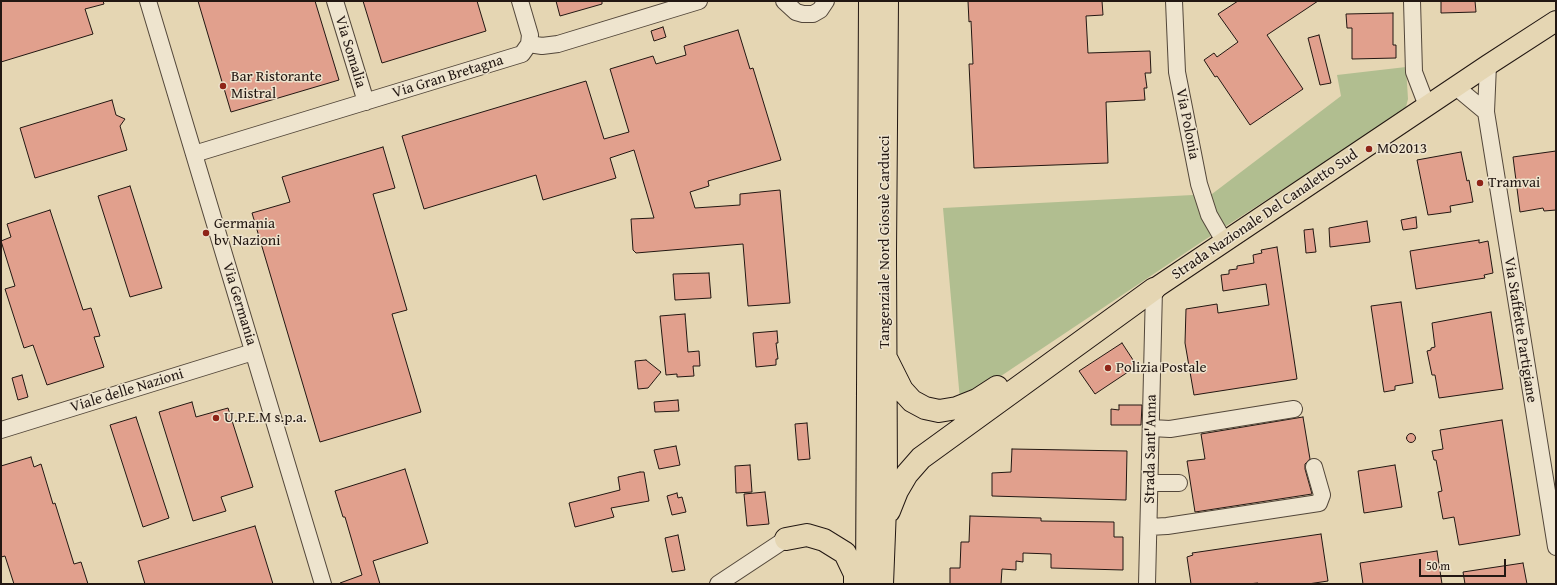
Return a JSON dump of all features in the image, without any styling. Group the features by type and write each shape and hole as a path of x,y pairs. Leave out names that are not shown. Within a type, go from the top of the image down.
{"highway":[{"name":"Tangenziale Nord Giosuè Carducci","path":"870,1 876,483"},
{"name":"Tangenziale Nord Giosuè Carducci","path":"876,483 884,355 887,1"},
{"path":"883,526 897,491 907,474 921,458 1154,289"},
{"path":"884,355 902,390 912,401 925,408 939,411 957,408 977,400 1154,289"},
{"path":"876,483 883,526 882,584"},
{"path":"867,584 876,483"},
{"path":"786,539 807,535 824,540 845,553 855,574 855,584"}],"main road":[{"name":"Strada Nazionale Del Canaletto Sud","path":"1154,289 1488,64 1556,21"}],"street":[{"name":"Via Germania","path":"148,1 323,584"},
{"name":"Via Somalia","path":"335,1 366,102"},
{"path":"520,1 530,36 529,44 542,46 558,44 699,1"},
{"path":"784,1 796,12 803,14 813,14 820,10 826,1"},
{"name":"Via Polonia","path":"1174,1 1177,72 1199,184 1209,215 1224,241"},
{"path":"1412,1 1414,72 1427,106"},
{"name":"Via Gran Bretagna","path":"194,154 522,54 529,44"},
{"name":"Via Staffette Partigiane","path":"1488,64 1486,112 1556,547"},
{"path":"1456,87 1486,112"},
{"name":"Strada Sant'Anna","path":"1147,584 1154,289"},
{"name":"Viale delle Nazioni","path":"1,430 253,352"},
{"path":"1151,428 1170,429 1294,409"},
{"path":"1149,527 1167,526 1319,503 1322,495 1314,467"},
{"path":"1150,483 1179,483"},
{"path":"718,584 786,539"}],"green space":[{"path":"1406,67 1408,99 1406,107 1399,114 1200,243 983,388 960,400 943,208 1212,194 1341,96 1337,75"}],"building":[{"path":"1,1 103,1 104,4 85,9 93,34 1,62"},
{"path":"198,1 315,1 339,80 231,112"},
{"path":"363,1 477,1 486,31 382,63"},
{"path":"556,1 602,1 602,4 560,16"},
{"path":"968,1 1102,1 1103,15 1086,16 1088,53 1150,51 1151,73 1145,73 1147,88 1144,88 1145,100 1106,102 1108,163 974,168 969,64 973,64 971,21 969,22"},
{"path":"1238,1 1318,1 1267,35 1303,89 1250,125 1217,76 1215,77 1204,60 1214,53 1217,57 1238,42 1218,14"},
{"path":"1441,1 1475,1 1476,12 1441,13"},
{"path":"1393,13 1393,45 1396,45 1396,58 1352,59 1352,28 1347,28 1346,14"},
{"path":"663,27 666,37 654,41 651,31"},
{"path":"738,30 750,69 753,68 781,160 708,181 709,186 690,192 695,208 740,205 740,194 780,190 790,303 748,306 743,244 636,253 633,250 631,219 654,218 634,150 610,158 616,178 543,200 536,175 424,209 402,136 586,81 604,139 629,132 610,69 653,56 656,64 686,55 684,46"},
{"path":"1319,35 1331,83 1320,85 1308,38"},
{"path":"112,100 116,115 125,119 120,126 127,150 35,178 20,128"},
{"path":"383,147 395,188 373,194 407,310 392,314 421,412 320,442 252,213 290,202 282,177"},
{"path":"1556,151 1556,210 1544,211 1543,208 1520,212 1513,157"},
{"path":"1461,152 1467,181 1469,180 1473,202 1450,206 1451,212 1428,215 1417,160"},
{"path":"130,186 162,288 130,297 98,196"},
{"path":"50,210 83,310 91,308 100,336 94,337 104,367 47,385 33,345 24,348 5,289 15,286 1,241 11,237 7,224"},
{"path":"1416,217 1417,228 1403,230 1401,220"},
{"path":"1367,221 1370,242 1330,247 1329,228"},
{"path":"1313,229 1316,252 1306,253 1304,230"},
{"path":"1479,240 1479,243 1488,241 1493,273 1484,275 1485,278 1416,289 1410,251"},
{"path":"1277,247 1297,379 1194,395 1185,343 1186,309 1217,304 1218,313 1269,305 1266,284 1223,291 1221,275 1229,274 1229,270 1237,269 1237,266 1254,263 1253,255 1262,253 1261,250"},
{"path":"709,273 711,298 675,300 673,274"},
{"path":"1401,302 1413,383 1395,386 1395,390 1384,392 1371,306"},
{"path":"1491,312 1503,389 1439,398 1435,375 1432,375 1427,351 1435,347 1432,323"},
{"path":"685,314 688,352 699,351 700,366 693,366 694,376 677,377 677,374 666,375 660,316"},
{"path":"777,331 778,343 776,343 778,359 776,359 776,365 756,367 753,333"},
{"name":"Polizia Postale","path":"1122,343 1137,366 1095,394 1079,371"},
{"path":"646,360 661,372 648,388 638,389 635,361"},
{"path":"22,375 28,397 18,400 12,378"},
{"path":"678,400 679,411 655,412 654,402"},
{"path":"192,402 196,417 228,408 253,487 221,497 226,511 193,521 159,412"},
{"path":"1119,405 1142,405 1141,425 1111,425 1111,409 1119,410"},
{"path":"136,417 169,518 143,527 110,425"},
{"path":"1303,417 1310,459 1305,464 1305,469 1312,494 1195,512 1187,461 1205,459 1201,434"},
{"path":"1502,420 1520,535 1459,545 1454,517 1443,519 1438,492 1442,491 1436,460 1434,460 1432,451 1443,449 1440,430"},
{"path":"807,423 810,459 798,460 795,424"},
{"path":"1411,433 1416,438 1411,443 1406,438"},
{"path":"676,446 680,465 659,469 654,450"},
{"path":"1012,449 1127,451 1126,500 992,496 992,473 1011,472"},
{"path":"31,457 34,467 41,464 74,564 81,562 88,584 14,584 5,556 1,557 1,466"},
{"path":"750,465 752,492 736,493 735,466"},
{"path":"1395,465 1402,507 1364,513 1358,471"},
{"path":"405,469 428,543 373,561 380,584 340,584 362,575 345,517 343,517 335,491"},
{"path":"644,472 649,501 611,508 614,517 575,527 569,503 620,490 618,477"},
{"path":"765,492 769,524 747,526 744,494"},
{"path":"677,493 678,498 682,497 686,512 672,515 667,496"},
{"path":"970,516 1041,518 1041,521 1114,522 1114,537 1123,537 1123,570 1051,568 1051,554 1023,553 1023,562 1016,561 1016,570 1002,569 1001,584 950,584 950,568 960,568 961,542 969,542"},
{"path":"255,526 273,584 145,584 138,561"},
{"path":"1321,534 1328,581 1308,584 1191,584 1187,557 1193,555 1192,553"},
{"path":"678,535 685,570 672,572 665,538"},
{"path":"1437,551 1442,584 1363,584 1360,563"},
{"path":"1523,563 1527,584 1465,584 1463,572"}],"place":[{"name":"Bar Ristorante Mistral","path":"223,86"},
{"name":"MO2013","path":"1369,149"},
{"name":"Tramvai","path":"1480,183"},
{"name":"Germania bv Nazioni","path":"206,233"},
{"name":"Polizia Postale","path":"1108,368"},
{"name":"U.P.E.M s.p.a.","path":"216,418"}]}
